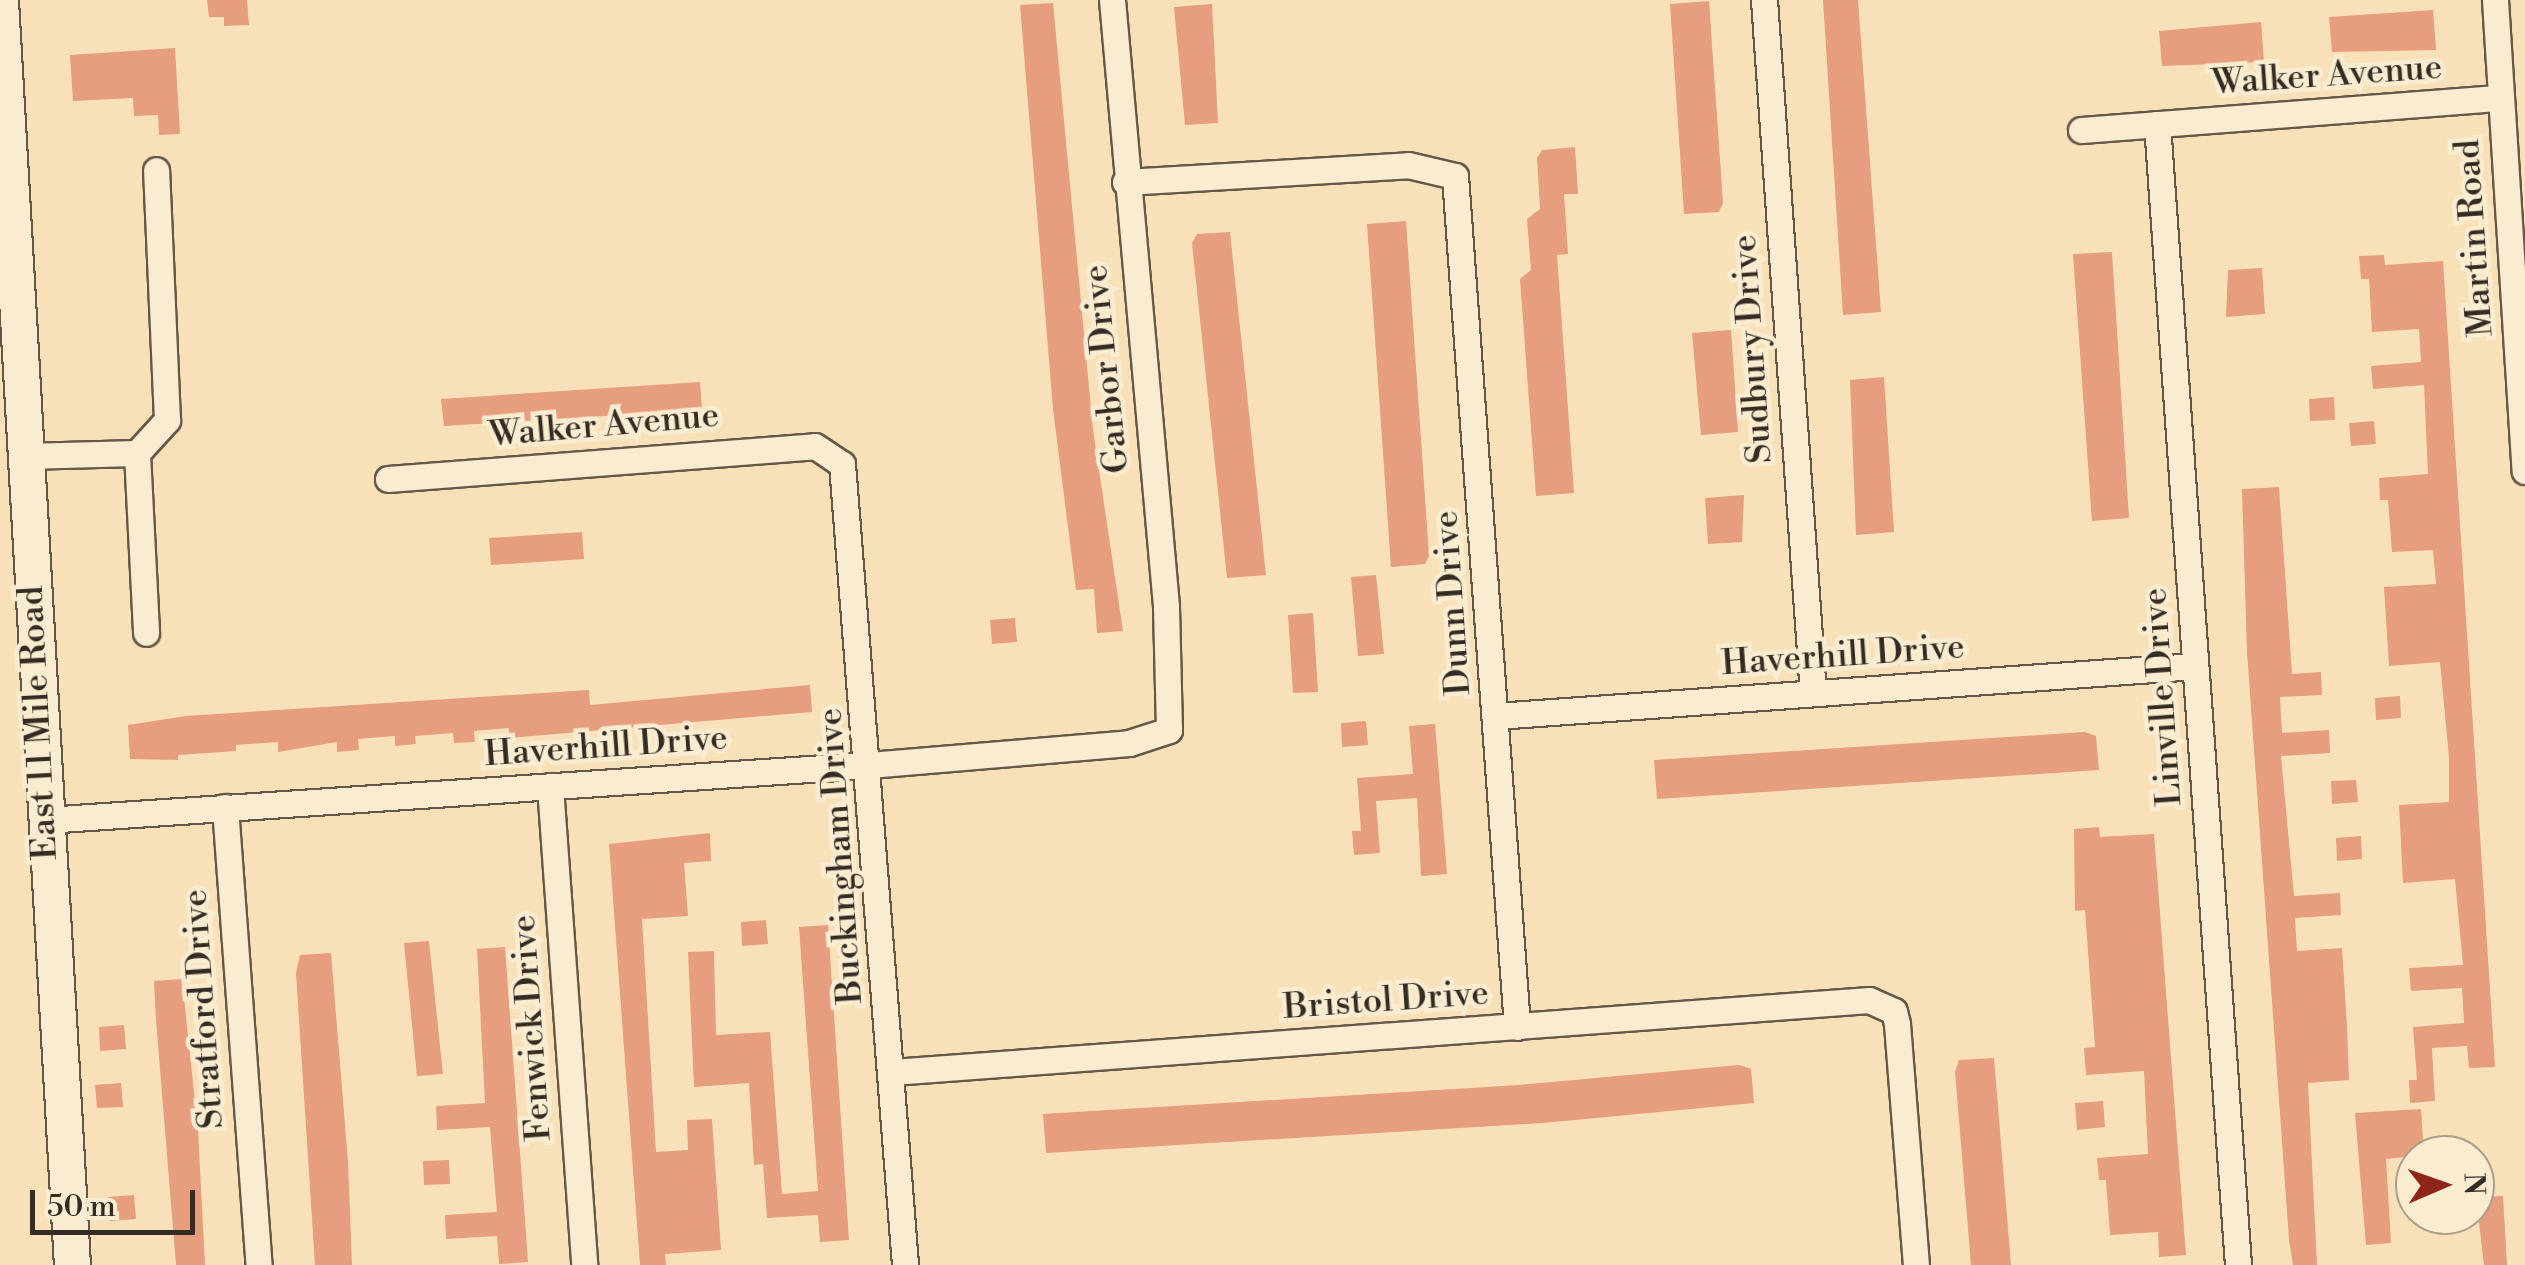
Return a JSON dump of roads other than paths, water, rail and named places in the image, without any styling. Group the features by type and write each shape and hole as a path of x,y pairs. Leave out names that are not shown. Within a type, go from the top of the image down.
{"main road":[{"name":"East 11 Mile Road","path":"0,2 72,1265"}],"street":[{"name":"Garbor Drive","path":"1112,0 1124,182 1166,606 1169,730"},
{"name":"Sudbury Drive","path":"1764,0 1813,694"},
{"name":"Martin Road","path":"2494,0 2525,471"},
{"name":"Walker Avenue","path":"2082,130 2502,98"},
{"name":"Linville Drive","path":"2158,124 2238,1265"},
{"name":"Dunn Drive","path":"1124,182 1408,164 1455,176 1517,1026"},
{"path":"146,634 137,454 167,420 156,170"},
{"name":"Walker Avenue","path":"388,479 742,450 826,450"},
{"name":"Buckingham Drive","path":"826,450 842,464 848,490 906,1265"},
{"path":"24,456 137,454"},
{"name":"Haverhill Drive","path":"1496,716 2195,666"},
{"name":"Haverhill Drive","path":"45,820 869,765 1140,742 1169,730"},
{"name":"Fenwick Drive","path":"550,786 584,1265"},
{"name":"Stratford Drive","path":"224,808 258,1265"},
{"name":"Bristol Drive","path":"892,1072 1517,1026 1885,1004 1898,1024 1916,1265"}]}
